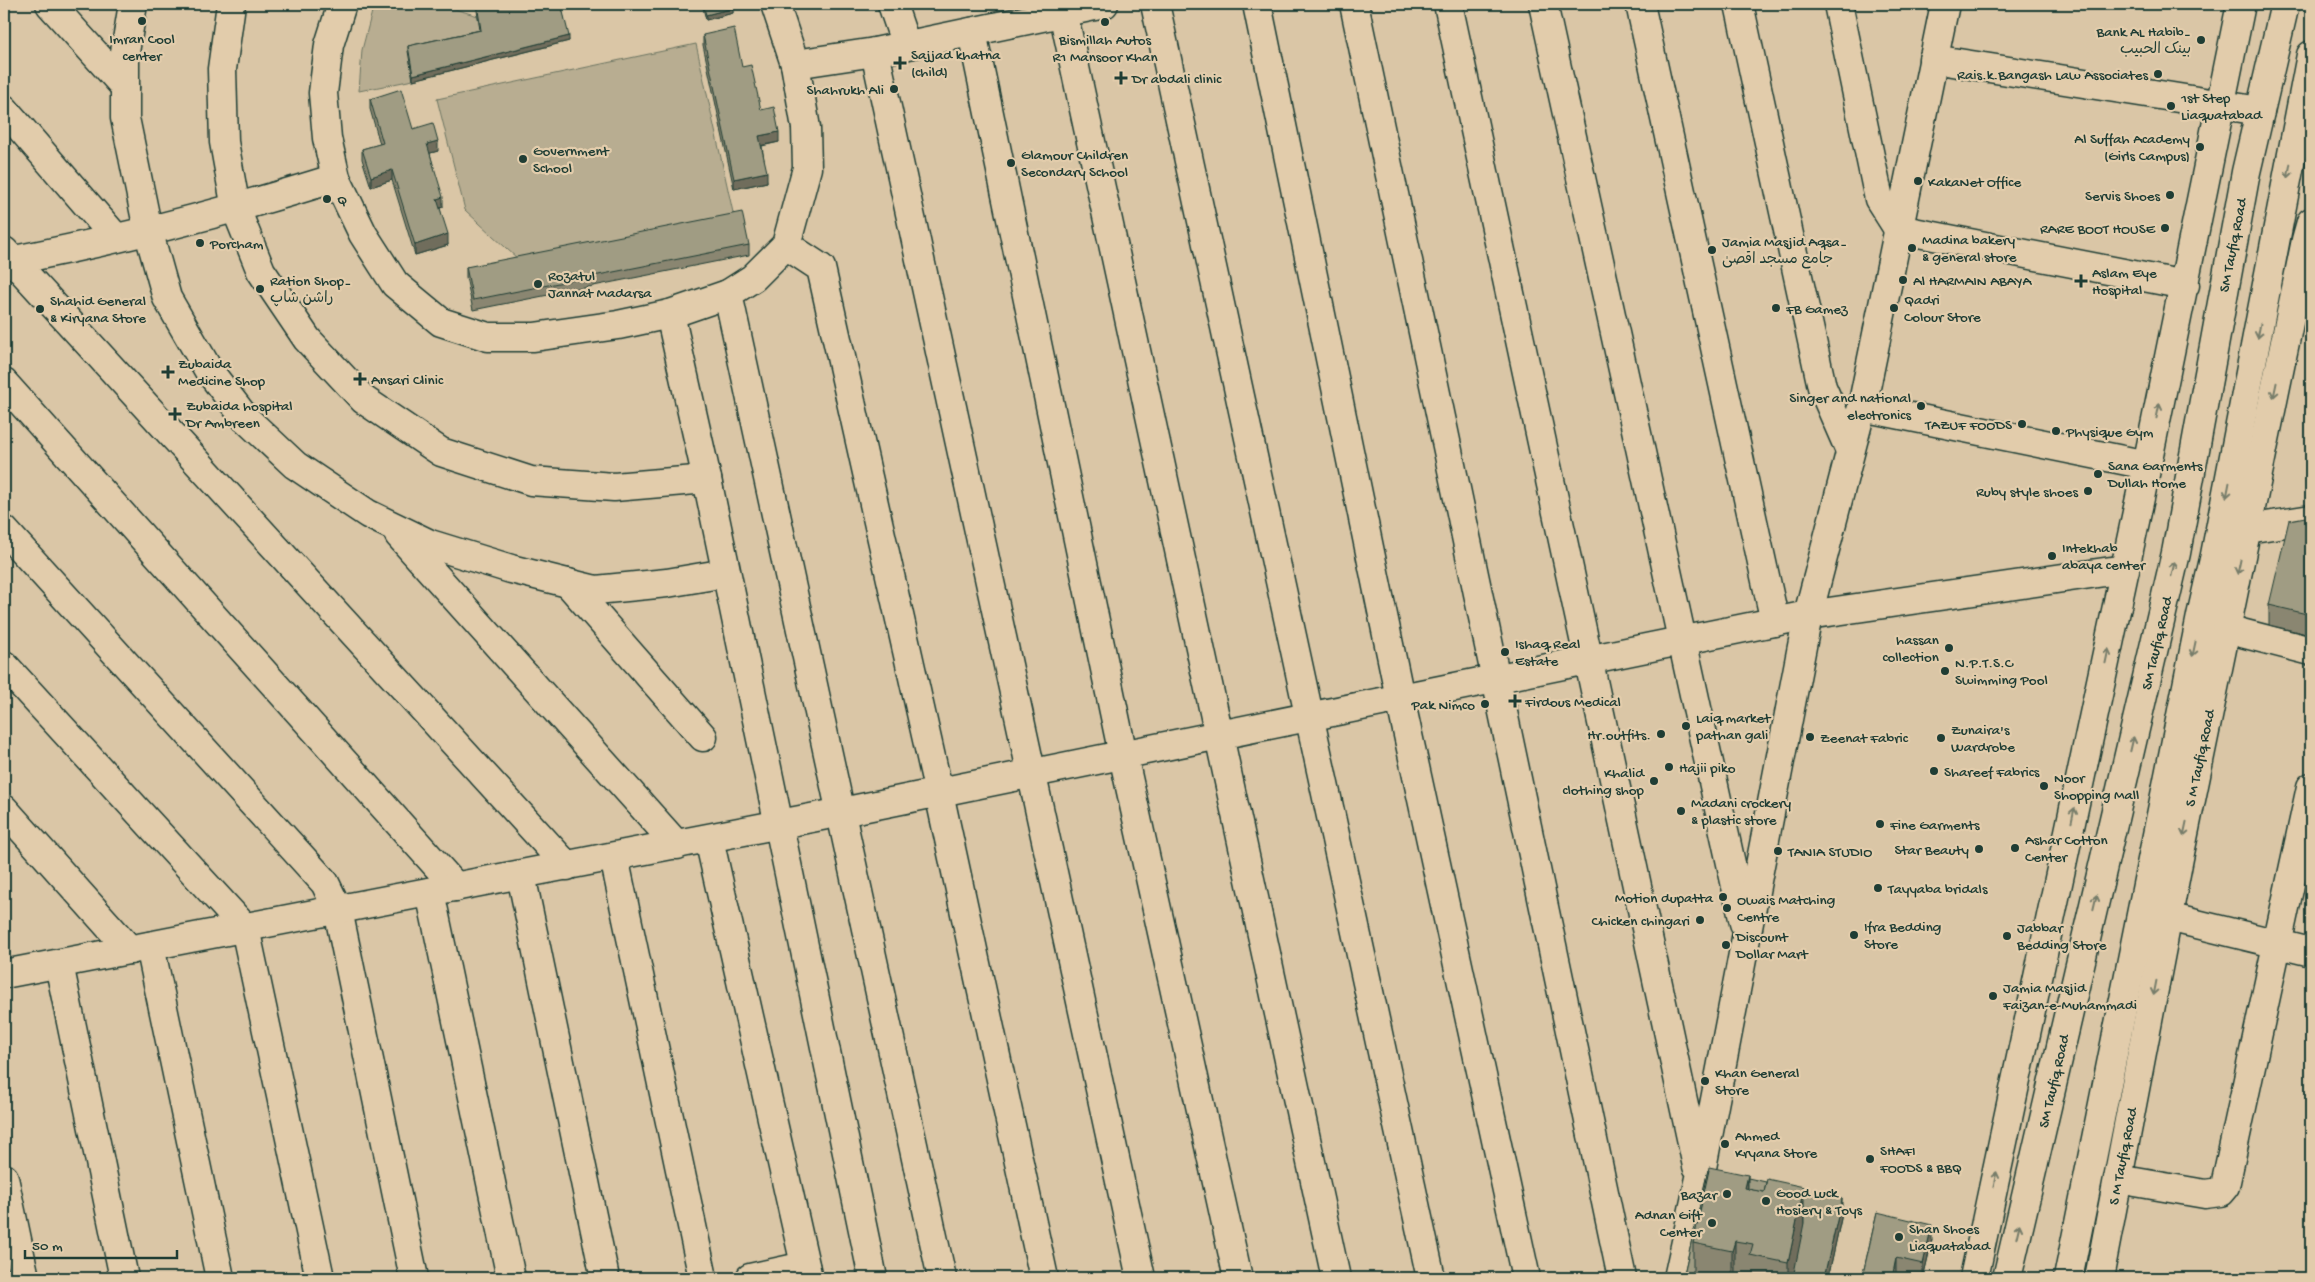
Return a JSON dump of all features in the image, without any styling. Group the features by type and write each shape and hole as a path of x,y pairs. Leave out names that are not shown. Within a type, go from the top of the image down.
{"main road":[{"path":"50,4 125,87"},
{"path":"133,4 125,52 125,118 148,230 167,298 209,371 246,420 295,465 368,514 430,544 511,569 596,590 667,583 726,573"},
{"path":"232,4 222,70 224,142 236,209 261,270 307,339 364,400 441,452 531,481 614,487 707,479"},
{"path":"342,4 329,45 323,93 327,138 336,178 363,234 395,284 441,322 488,337 534,337 618,325 670,314 728,294 753,278 786,245 807,168 806,128 794,64 776,4"},
{"path":"892,4 906,45"},
{"path":"794,64 875,52 972,32 1002,14 1063,12 1102,4"},
{"path":"1155,4 1431,1278"},
{"path":"1257,4 1400,698 1526,1278"},
{"path":"1354,4 1622,1278"},
{"path":"1448,4 1700,1178"},
{"path":"1543,4 1746,935"},
{"path":"1640,4 1775,622"},
{"path":"1739,4 1822,388 1850,451"},
{"path":"1838,4 1880,199 1898,229 2185,285"},
{"path":"1974,1278 2185,285 2241,4"},
{"name":"SM Taufiq Road","path":"2007,1278 2176,553 2246,172 2285,4"},
{"path":"1678,1278 1700,1178 1808,615 1862,407 1943,7"},
{"path":"1063,12 1336,1278"},
{"path":"972,32 1123,755 1238,1278"},
{"path":"875,52 1140,1278"},
{"path":"2068,1278 2200,616 2216,555 2311,54"},
{"path":"1933,59 2260,111"},
{"path":"2296,131 2311,96"},
{"path":"4,109 116,238"},
{"path":"7,258 116,238 236,209 336,178"},
{"name":"S M Taufiq Road","path":"2099,1278 2168,917 2308,231"},
{"path":"786,245 821,268 939,793 1044,1278"},
{"path":"7,258 567,866"},
{"path":"728,294 942,1278"},
{"path":"670,314 707,479 873,1278"},
{"path":"4,383 443,890 511,1278"},
{"path":"1862,407 2147,465"},
{"path":"2247,529 2311,519"},
{"path":"390,525 676,845"},
{"path":"4,530 325,884 338,910 414,1278"},
{"path":"9,966 59,964 709,839 1808,615 2125,569"},
{"path":"568,583 703,737"},
{"path":"2226,629 2311,651"},
{"path":"4,665 245,928 320,1278"},
{"path":"2118,1179 2205,1194 2220,1192 2225,1186 2311,787"},
{"path":"4,810 140,948 220,1278"},
{"path":"709,839 806,1272 750,1278"},
{"path":"614,857 703,1278"},
{"path":"521,875 605,1278"},
{"path":"2168,917 2311,952"},
{"path":"59,964 124,1278"},
{"path":"4,1178 25,1278"}],"shaded area":[{"path":"374,4 438,4 478,16 481,35 413,80 359,91 362,50"},
{"path":"696,44 734,217 519,260 465,210 437,99"}],"building":[{"path":"477,4 561,4 569,36 413,75 408,46 481,30"},
{"path":"703,4 732,4 733,8 706,15"},
{"path":"734,28 742,67 751,65 761,110 774,107 779,132 759,136 767,172 734,179 703,35"},
{"path":"401,89 413,129 433,123 438,141 427,144 443,197 437,199 448,234 415,245 392,170 371,177 362,149 383,143 370,99"},
{"path":"742,212 749,245 473,300 466,267"},
{"path":"2311,516 2311,615 2269,605 2289,520"},
{"path":"1709,1167 1748,1175 1745,1188 1764,1192 1767,1179 1804,1187 1788,1263 1750,1255 1753,1244 1735,1241 1732,1251 1693,1243"},
{"path":"1708,1170 1693,1243 1693,1278 1683,1278"},
{"path":"1748,1178 1766,1182 1764,1192 1748,1189"},
{"path":"1804,1191 1842,1199 1824,1277 1831,1278 1793,1278 1804,1223"},
{"path":"1877,1212 1932,1225 1923,1264 1896,1258 1892,1278 1862,1278"}],"place":[{"name":"Imran Cool center","path":"142,21"},
{"name":"Bismillah Autos R1 Mansoor Khan","path":"1105,22"},
{"name":"Bank AL Habib۔ بینک الحبیب","path":"2201,40"},
{"name":"Sajjad khatna (child)","path":"900,63"},
{"name":"Rais.k.Bangash Law Associates","path":"2158,74"},
{"name":"Dr abdali clinic","path":"1121,78"},
{"name":"Shahrukh Ali","path":"894,89"},
{"name":"1st Step Liaquatabad","path":"2171,106"},
{"name":"Al Suffah Academy (Girls Campus)","path":"2200,147"},
{"name":"Government School","path":"523,159"},
{"name":"Glamour Children Secondary School","path":"1011,163"},
{"name":"KakaNet Office","path":"1918,181"},
{"name":"Servis Shoes","path":"2170,195"},
{"name":"Q","path":"327,199"},
{"name":"RARE BOOT HOUSE","path":"2165,228"},
{"name":"Porcham","path":"200,243"},
{"name":"Madina bakery & general store","path":"1912,248"},
{"name":"Jamia Masjid Aqsa۔ جامع مسجد اقصیٰ","path":"1712,250"},
{"name":"Al HARMAIN ABAYA","path":"1903,280"},
{"name":"Aslam Eye Hospital","path":"2081,281"},
{"name":"Rozatul Jannat Madarsa","path":"538,284"},
{"name":"Ration Shop۔ راشن شاپ","path":"260,289"},
{"name":"FB Gamez","path":"1776,308"},
{"name":"Qadri Colour Store","path":"1894,308"},
{"name":"Shahid General & Kiryana Store","path":"40,309"},
{"name":"Zubaida Medicine Shop","path":"168,372"},
{"name":"Ansari Clinic","path":"360,379"},
{"name":"Singer and national electronics","path":"1921,406"},
{"name":"Zubaida hospital Dr Ambreen","path":"175,414"},
{"name":"TAZUF FOODS","path":"2022,424"},
{"name":"Physique Gym","path":"2056,431"},
{"name":"Sana Garments Dullah Home","path":"2098,474"},
{"name":"Ruby style shoes","path":"2088,491"},
{"name":"Intekhab abaya center","path":"2052,556"},
{"name":"hassan collection","path":"1949,648"},
{"name":"Ishaq Real Estate","path":"1505,652"},
{"name":"N.P.T.S.C Swimming Pool","path":"1945,671"},
{"name":"Firdous Medical","path":"1515,701"},
{"name":"Pak Nimco","path":"1485,704"},
{"name":"Laiq market pathan gali","path":"1686,726"},
{"name":"Hr.outfits.","path":"1661,734"},
{"name":"Zeenat Fabric","path":"1810,737"},
{"name":"Zunaira's Wardrobe","path":"1941,738"},
{"name":"Hajii piko","path":"1669,767"},
{"name":"Shareef Fabrics","path":"1934,771"},
{"name":"Khalid clothing shop","path":"1654,781"},
{"name":"Noor Shopping Mall","path":"2044,786"},
{"name":"Madani crockery & plastic store","path":"1681,811"},
{"name":"Fine Garments","path":"1880,824"},
{"name":"Ashar Cotton Center","path":"2015,848"},
{"name":"Star Beauty","path":"1979,849"},
{"name":"TANIA STUDIO","path":"1778,851"},
{"name":"Tayyaba bridals","path":"1878,888"},
{"name":"Motion dupatta","path":"1723,897"},
{"name":"Owais Matching Centre","path":"1727,908"},
{"name":"Chicken chingari","path":"1700,920"},
{"name":"Ifra Bedding Store","path":"1854,935"},
{"name":"Jabbar Bedding Store","path":"2007,936"},
{"name":"Discount Dollar Mart","path":"1726,945"},
{"name":"Jamia Masjid Faizan-e-Muhammadi","path":"1993,996"},
{"name":"Khan General Store","path":"1705,1081"},
{"name":"Ahmed Kryana Store","path":"1725,1144"},
{"name":"SHAFI FOODS & BBQ","path":"1870,1159"},
{"name":"Bazar","path":"1727,1194"},
{"name":"Good Luck Hosiery & Toys","path":"1766,1201"},
{"name":"Adnan Gift Center","path":"1712,1223"},
{"name":"Shan Shoes Liaquatabad","path":"1899,1237"}]}
